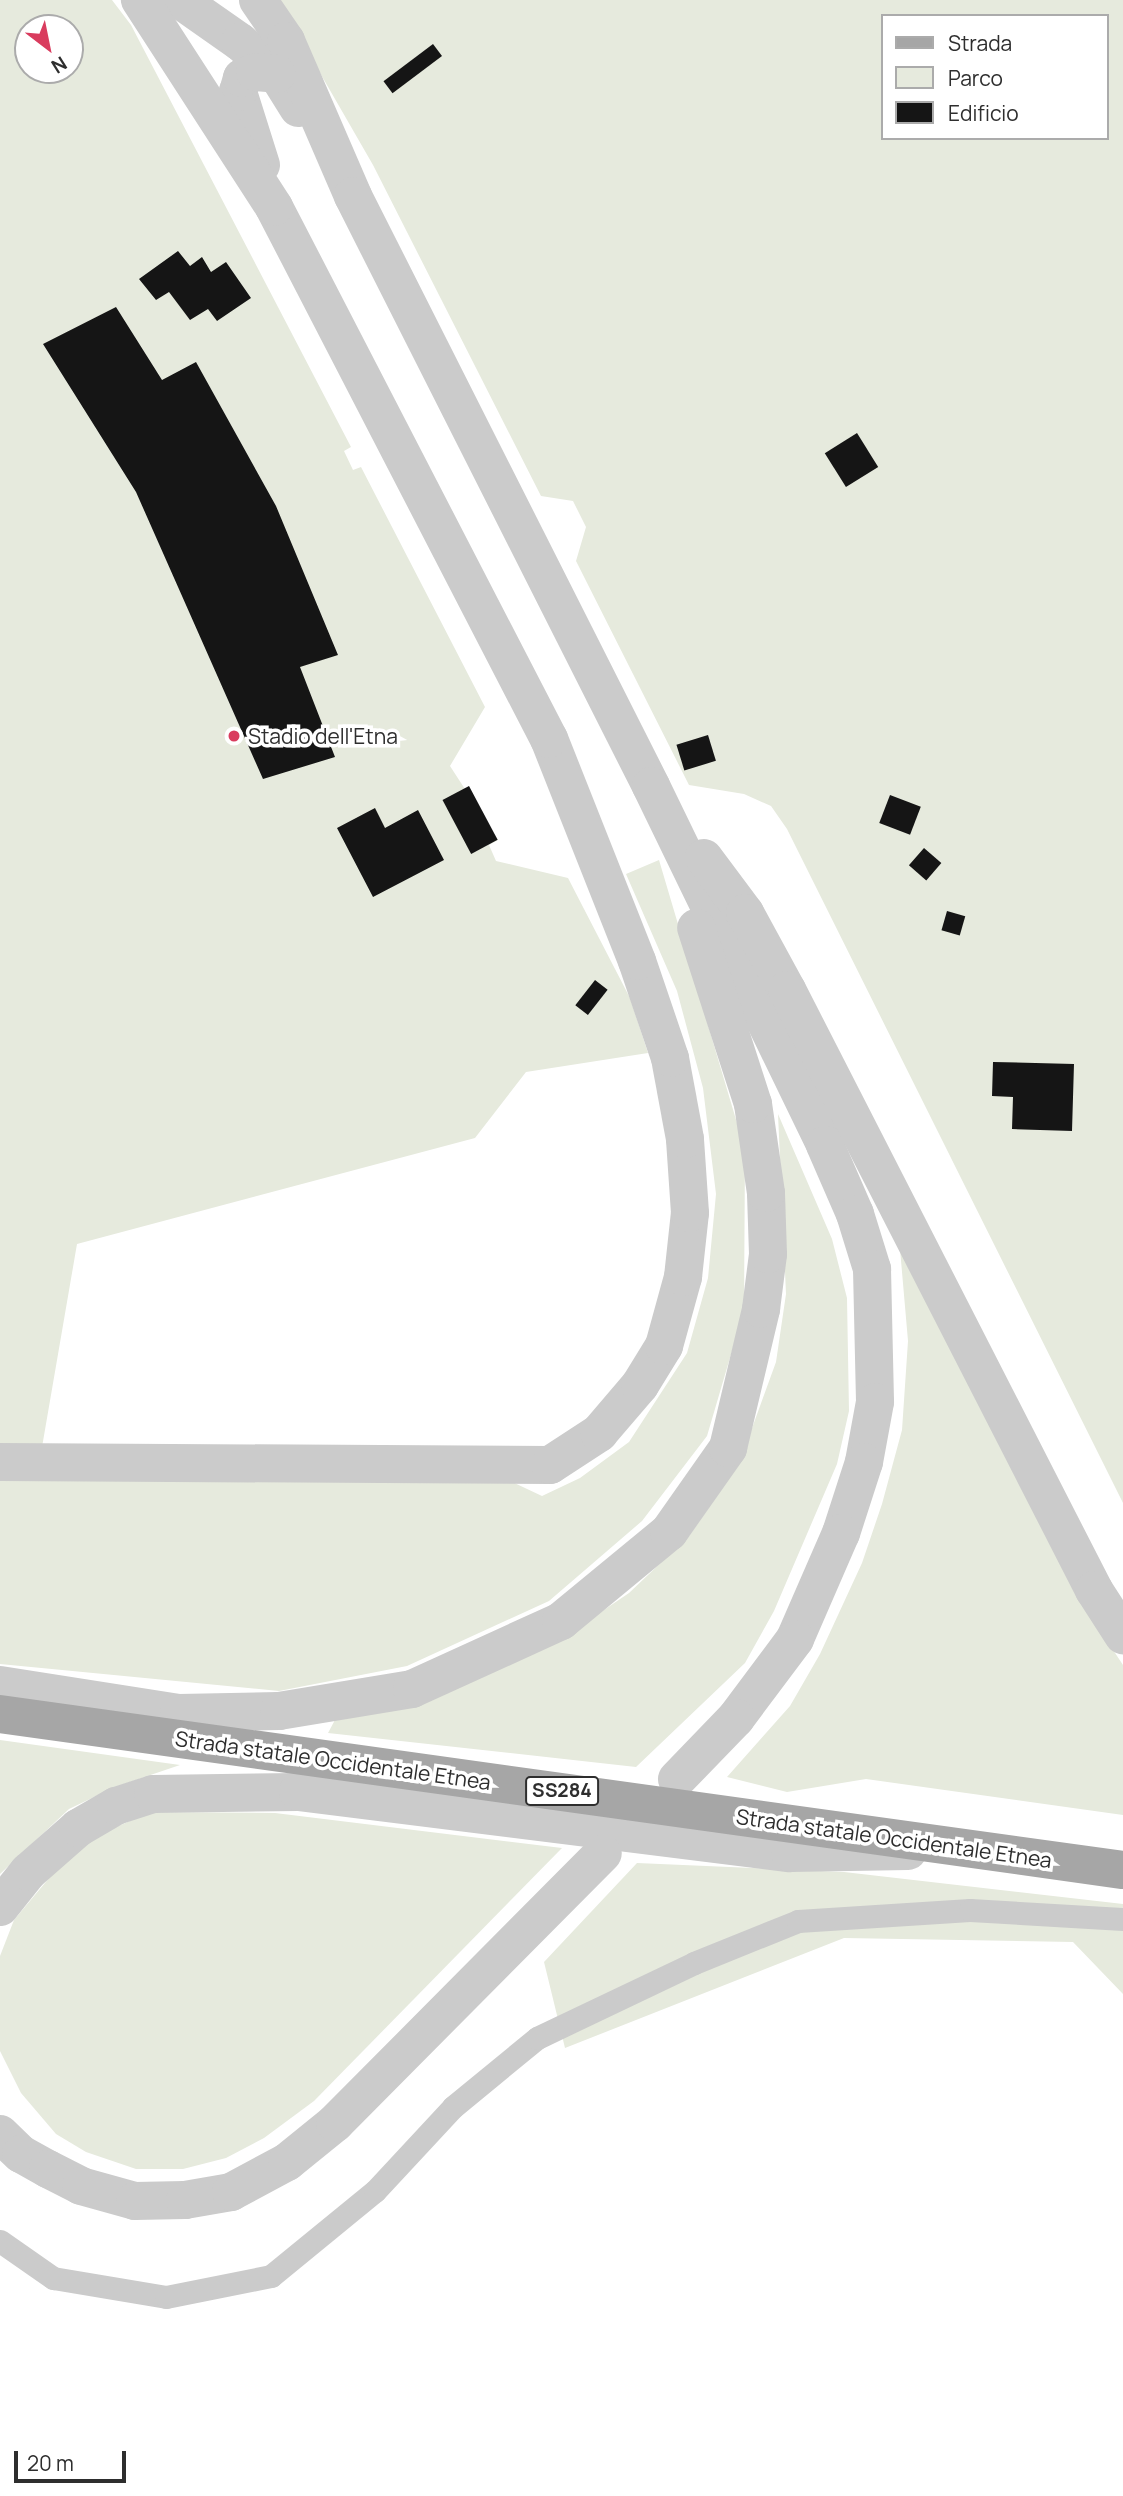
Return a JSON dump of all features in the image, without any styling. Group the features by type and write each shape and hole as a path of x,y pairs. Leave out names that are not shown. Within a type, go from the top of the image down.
{"main road":[{"name":"Strada statale Occidentale Etnea","path":"0,1714 1123,1870"}],"street":[{"path":"0,1462 550,1465 599,1433 640,1385 664,1346 683,1277 690,1213 685,1139 670,1058 637,961 549,739 274,206 140,0"},
{"path":"180,0 240,42 277,74 353,197"},
{"path":"258,0 286,41 353,197 651,786 856,1214 872,1269 876,1331 875,1402 864,1462 841,1533 795,1639 736,1718 677,1779"},
{"path":"274,206 238,92 242,78 255,72 277,74"},
{"path":"651,786 745,913 1094,1590 1123,1635"},
{"path":"0,1685 179,1713 279,1711 412,1689 561,1620 669,1532 727,1448 761,1309 768,1254 766,1193 753,1104 651,786"},
{"path":"0,1908 28,1872 78,1828 116,1806 153,1794 298,1792 790,1853 983,1850"},
{"path":"0,2134 21,2154 81,2186 135,2201 185,2200 231,2192 287,2162 335,2123 603,1853"},
{"path":"0,2108 48,2169"}],"lane":[{"path":"0,2241 52,2278 166,2297 271,2276 374,2191 453,2107 537,2038 694,1963 798,1921 970,1910 1123,1919"}],"green space":[{"name":"Stadio dell'Etna","path":"0,0 112,0 131,25 351,447 344,451 353,470 361,467 485,707 450,766 498,840 489,845 496,861 568,878 630,998 648,1053 526,1072 475,1138 77,1244 41,1453 0,1453"},
{"path":"278,0 1123,0 1123,1503 787,829 771,806 744,794 689,785 576,561 586,527 573,501 541,496 373,165"},
{"path":"659,860 745,1150 744,1310 707,1436 642,1521 549,1601 407,1666 279,1691 0,1664 0,1473 508,1480 542,1496 580,1478 629,1442 687,1353 708,1278 716,1194 703,1088 677,991 626,874"},
{"path":"778,1114 832,1239 847,1298 849,1411 837,1464 774,1611 745,1663 636,1767 328,1733 336,1718 567,1635 629,1593 689,1536 739,1464 776,1362 786,1294"},
{"path":"900,1249 1080,1600 1123,1665 1123,1815 866,1779 787,1792 727,1777 790,1706 820,1654 862,1563 882,1504 902,1430 908,1341"},
{"path":"0,1740 180,1765 115,1787 69,1809 0,1874"},
{"path":"150,1812 275,1813 562,1848 314,2101 264,2138 226,2158 183,2169 136,2169 86,2152 56,2134 21,2093 0,2051 0,1956 14,1920 55,1871 96,1836"},
{"path":"637,1863 844,1872 1123,1904 1123,1994 1073,1942 844,1938 565,2048 544,1962"}],"building":[{"path":"433,44 442,56 393,93 383,81"},
{"path":"178,251 190,266 202,257 211,272 226,262 251,298 217,321 208,309 190,320 169,292 156,300 139,279"},
{"path":"116,307 162,380 196,362 276,506 338,655 300,667 335,757 263,779 136,492 43,344"},
{"path":"857,433 878,467 846,487 825,453"},
{"path":"708,735 716,761 684,770 676,745"},
{"path":"469,786 498,840 471,854 443,800"},
{"path":"890,795 921,807 910,835 879,823"},
{"path":"375,808 385,828 418,810 444,860 373,897 337,828"},
{"path":"924,848 941,863 926,880 909,865"},
{"path":"947,911 965,916 960,935 941,930"},
{"path":"595,980 608,990 588,1015 575,1005"},
{"path":"993,1062 1074,1064 1072,1131 1012,1129 1013,1097 992,1096"}],"place":[{"name":"Stadio dell'Etna","path":"234,736"}]}
